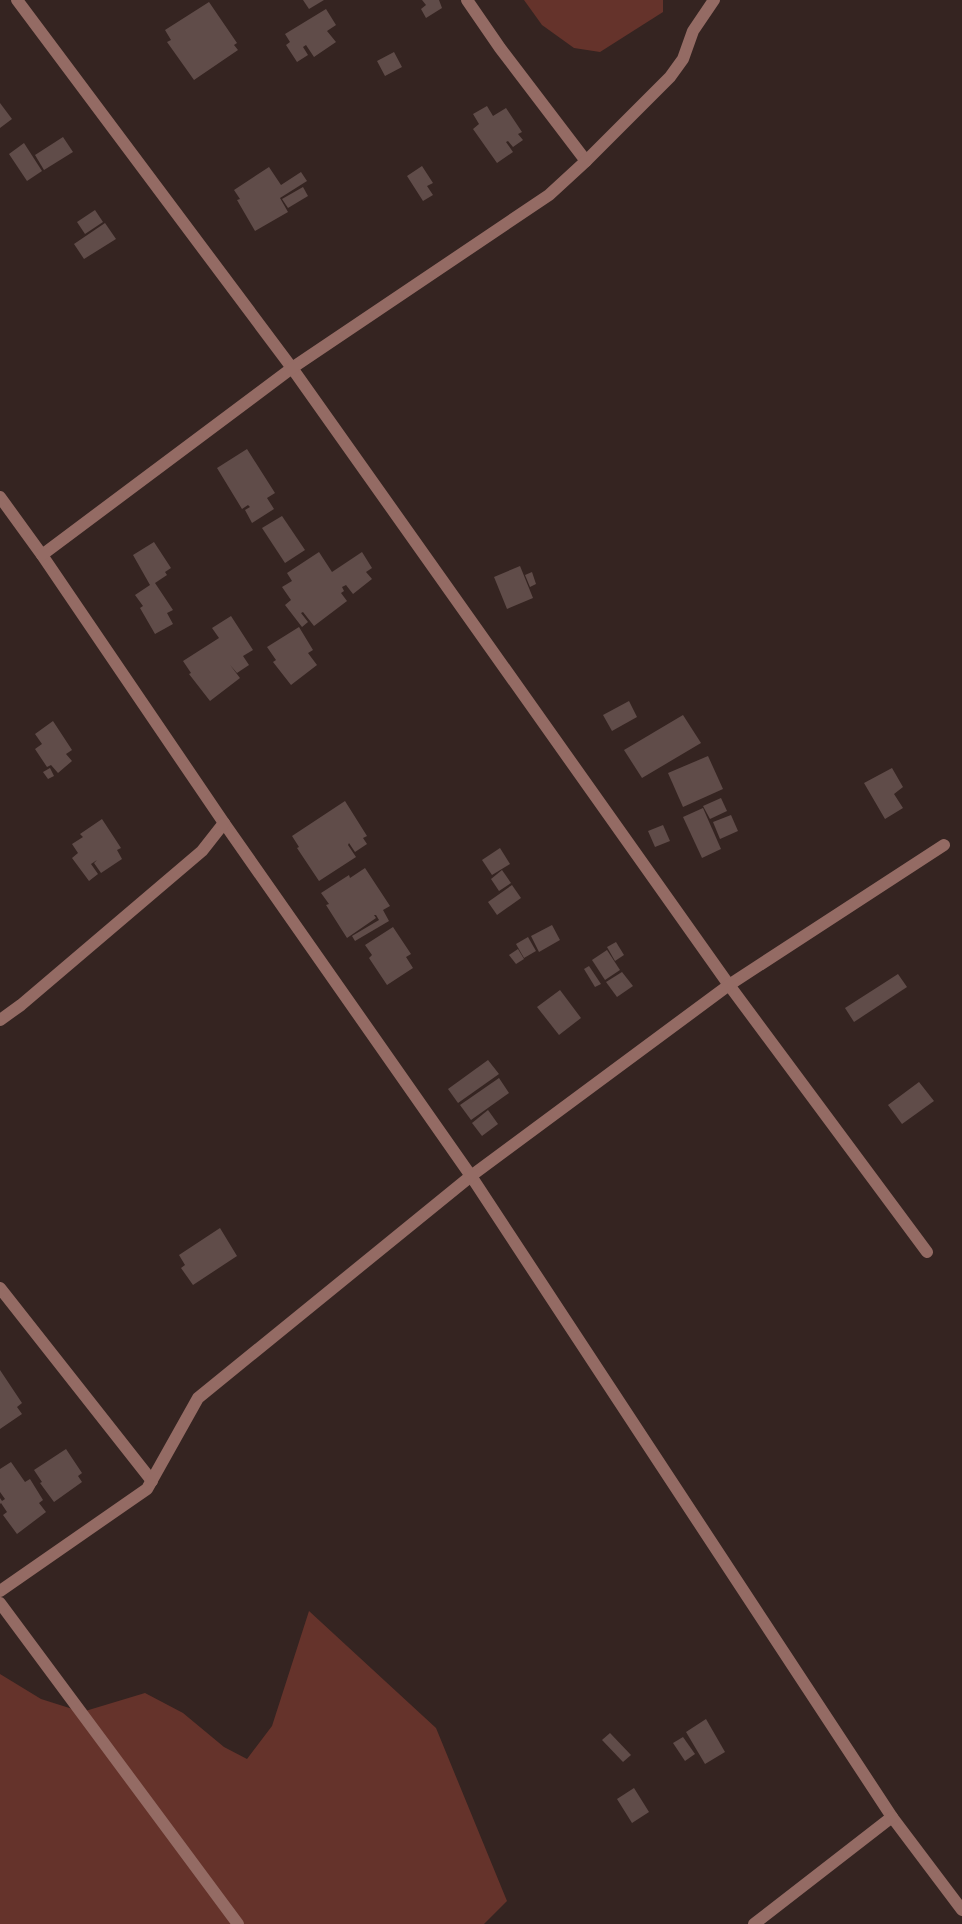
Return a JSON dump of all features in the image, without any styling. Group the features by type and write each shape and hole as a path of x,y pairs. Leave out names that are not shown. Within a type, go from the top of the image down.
{"street":[{"path":"17,0 292,368 730,985 927,1252"},
{"path":"467,0 500,48 586,161"},
{"path":"42,555 292,368 549,195 586,161 670,76 683,59 693,31 714,0"},
{"path":"0,497 42,555 224,823 471,1176 892,1817 962,1910"},
{"path":"0,1020 21,1005 202,851 224,823"},
{"path":"0,1591 147,1490 198,1398 471,1176 730,985 944,845"},
{"path":"0,1288 152,1481"},
{"path":"0,1603 238,1924"},
{"path":"754,1924 892,1817"}],"shaded area":[{"path":"524,0 663,0 663,12 600,52 574,48 542,25"},
{"path":"309,1611 436,1728 507,1901 484,1924 0,1924 0,1674 41,1699 82,1712 145,1693 183,1713 224,1747 247,1759 272,1726"}],"building":[{"path":"303,0 324,0 309,9"},
{"path":"422,0 439,0 442,8 426,18 421,9 426,5"},
{"path":"209,2 237,43 234,45 238,50 194,80 167,42 171,40 165,30"},
{"path":"326,9 336,25 327,31 336,42 314,57 306,45 303,47 308,55 297,62 286,45 290,42 285,34"},
{"path":"394,52 402,67 385,76 377,61"},
{"path":"0,103 12,119 0,128"},
{"path":"487,106 493,116 506,108 522,132 518,134 523,140 513,147 508,141 506,142 513,152 497,163 473,129 479,124 473,114"},
{"path":"63,137 73,152 44,170 35,155"},
{"path":"24,143 42,171 27,181 9,154"},
{"path":"422,166 433,183 427,186 433,195 423,201 407,176"},
{"path":"269,167 281,185 301,172 307,181 280,198 288,212 255,231 237,200 240,199 234,190"},
{"path":"303,187 308,196 288,208 282,199"},
{"path":"95,210 103,222 85,234 77,222"},
{"path":"105,223 116,239 84,259 74,244"},
{"path":"247,449 275,493 267,498 274,509 252,523 245,510 250,507 248,505 242,509 217,468"},
{"path":"282,516 305,550 285,563 262,528"},
{"path":"154,542 171,568 165,572 167,575 155,583 173,610 167,613 173,624 155,634 140,608 143,606 135,595 150,585 133,555"},
{"path":"319,552 332,572 362,552 372,568 366,572 372,579 353,594 346,585 342,587 344,591 341,593 347,601 314,626 303,612 301,613 308,622 302,627 285,605 291,600 282,587 292,581 287,573"},
{"path":"520,566 533,598 507,609 494,577"},
{"path":"532,572 536,584 530,587 525,575"},
{"path":"231,616 253,650 243,656 249,665 237,673 230,665 240,678 210,701 189,674 191,673 183,661 219,638 212,628"},
{"path":"299,627 313,650 308,653 317,665 291,685 273,662 276,660 267,647"},
{"path":"629,701 637,717 612,731 603,715"},
{"path":"683,715 701,743 642,778 624,750"},
{"path":"53,721 72,750 66,754 72,761 58,773 51,765 47,767 35,749 42,744 35,734"},
{"path":"708,756 723,789 683,807 668,773"},
{"path":"50,768 54,776 48,779 43,772"},
{"path":"892,768 903,787 894,794 903,808 885,819 864,783"},
{"path":"721,798 727,811 710,819 703,806"},
{"path":"345,801 367,836 363,838 367,844 355,852 349,843 348,845 356,857 319,881 297,848 299,847 292,836"},
{"path":"703,808 721,849 702,858 683,817"},
{"path":"731,815 738,831 720,839 713,822"},
{"path":"102,819 121,848 117,850 122,859 101,873 94,863 97,860 91,864 98,874 89,881 72,858 78,853 72,844 83,837 80,834"},
{"path":"663,825 670,841 655,847 648,831"},
{"path":"500,848 510,864 492,875 482,860"},
{"path":"365,868 390,906 383,910 389,921 355,941 352,936 379,920 376,915 374,915 376,918 347,938 326,905 329,904 321,893 349,875 350,878"},
{"path":"502,870 511,883 499,891 491,879"},
{"path":"512,885 521,898 497,915 488,902"},
{"path":"552,925 560,940 539,952 531,936"},
{"path":"393,927 411,954 406,957 413,968 387,985 369,958 372,955 365,945"},
{"path":"528,937 536,951 524,958 516,944"},
{"path":"616,942 624,955 615,961 607,947"},
{"path":"518,949 524,959 516,964 509,955"},
{"path":"607,950 620,970 605,980 592,960"},
{"path":"589,966 601,984 595,987 584,969"},
{"path":"622,972 633,986 617,997 606,982"},
{"path":"898,974 907,987 854,1022 845,1008"},
{"path":"560,990 581,1018 559,1035 537,1007"},
{"path":"488,1060 499,1074 458,1103 448,1089"},
{"path":"499,1078 509,1093 471,1120 460,1105"},
{"path":"919,1082 934,1101 902,1124 888,1105"},
{"path":"488,1110 498,1124 482,1136 472,1123"},
{"path":"220,1228 237,1256 193,1285 181,1268 185,1265 179,1255"},
{"path":"0,1370 22,1403 17,1407 22,1414 0,1429"},
{"path":"66,1449 82,1473 78,1476 82,1482 54,1502 40,1483 42,1482 34,1470"},
{"path":"11,1462 25,1482 30,1479 43,1500 39,1503 46,1512 17,1534 3,1515 7,1512 0,1504 0,1498 2,1501 5,1499 0,1492 0,1469"},
{"path":"706,1719 725,1752 705,1764 686,1732"},
{"path":"610,1733 631,1755 623,1762 602,1740"},
{"path":"683,1737 695,1754 685,1761 673,1743"},
{"path":"634,1788 649,1812 632,1823 617,1799"}]}
